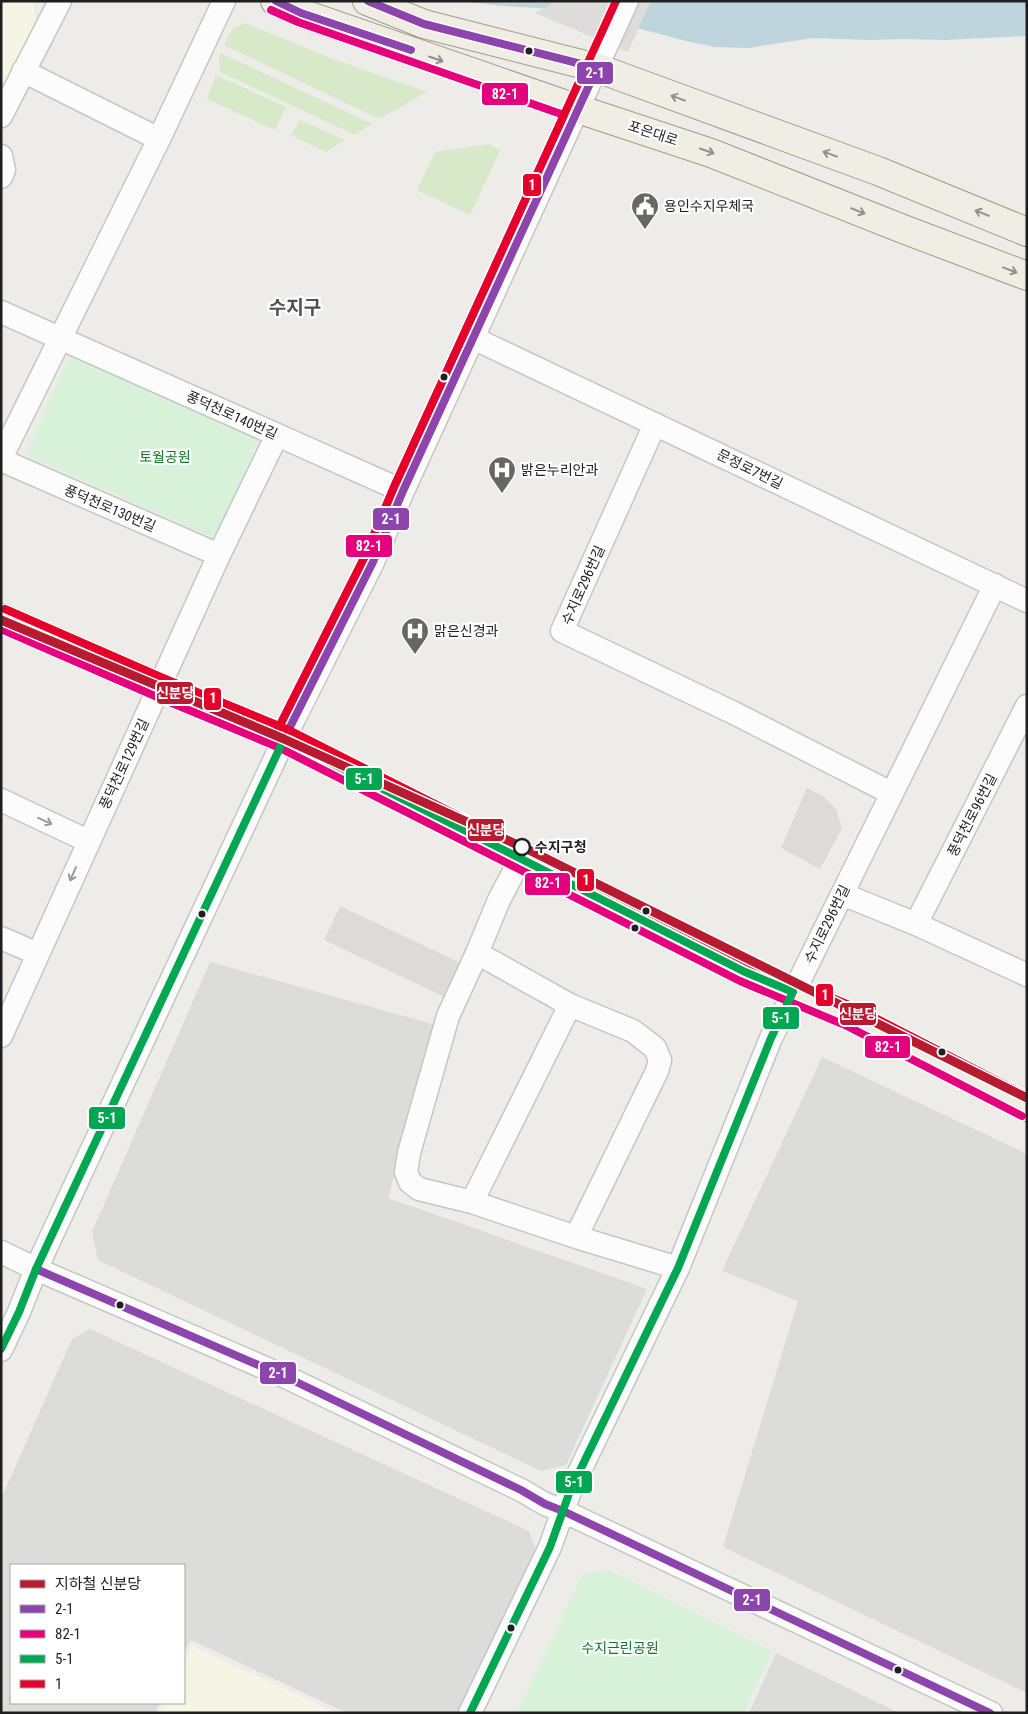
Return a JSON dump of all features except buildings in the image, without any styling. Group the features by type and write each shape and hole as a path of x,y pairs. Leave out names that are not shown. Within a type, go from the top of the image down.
{"main road":[{"name":"포은대로","path":"275,1 301,12 578,108 711,152 903,229 1027,276"},
{"path":"367,1 424,24 597,68 878,171 1027,232"},
{"path":"1,618 284,739 745,972 849,1016 1027,1107"}],"street":[{"path":"1,116 60,1"},
{"path":"1,459 160,139 224,1"},
{"path":"1,1350 36,1269 284,739 373,562 403,491 627,1"},
{"path":"23,71 160,139"},
{"path":"1,156 4,170 1,176"},
{"name":"풍덕천로140번길","path":"1,312 403,491"},
{"name":"문정로7번길","path":"473,338 1027,601"},
{"name":"수지로296번길","path":"655,424 562,631 734,713 891,793"},
{"path":"159,687 219,555 277,435"},
{"name":"풍덕천로130번길","path":"1,459 219,555"},
{"name":"수지로296번길","path":"470,1713 550,1547 570,1491 678,1268 771,1038 995,585"},
{"name":"풍덕천로129번길","path":"1,1036 159,687"},
{"name":"풍덕천로96번길","path":"916,924 1027,706"},
{"path":"1,800 88,841"},
{"path":"521,858 499,900 448,1016 406,1172 410,1182 419,1189 472,1202 576,1237 678,1268"},
{"path":"842,894 916,924 1027,975"},
{"path":"1,938 38,954"},
{"path":"477,953 570,1005 633,1031 655,1048 660,1060 657,1072 576,1237"},
{"path":"472,1202 570,1005"},
{"path":"1,1252 36,1269 286,1377 521,1490 545,1504 991,1713"}],"shaded area":[{"path":"1,1 33,1 37,28 1,108"},
{"path":"807,788 823,796 836,809 842,828 820,869 781,848"},
{"path":"340,906 465,965 449,999 324,940"},
{"path":"210,962 436,1025 388,1198 647,1289 566,1465 541,1471 98,1260 92,1232"},
{"path":"822,1057 1027,1154 1027,1693 723,1547 798,1301 722,1271"},
{"path":"90,1329 529,1531 537,1553 463,1713 347,1713 191,1640 185,1652 185,1564 10,1564 10,1704 160,1704 155,1713 1,1713 1,1499 72,1339"},
{"path":"192,1646 337,1713 159,1713 164,1704 185,1704 185,1661"},
{"path":"776,1653 899,1713 749,1713"}],"green space":[{"path":"245,23 333,59 427,92 379,119 224,45 233,28"},
{"path":"221,53 372,124 355,135 220,72 219,58"},
{"path":"216,75 286,107 275,130 207,99"},
{"path":"300,120 345,140 326,152 291,135"},
{"path":"489,144 500,151 470,215 417,190 435,152"},
{"name":"토월공원","path":"69,356 259,439 216,539 26,455"},
{"name":"수지근린공원","path":"610,1570 772,1651 744,1713 517,1713 583,1574"}],"water":[{"path":"458,1 1027,1 1027,36 944,40 813,38 748,48 715,47 569,10"}],"pier":[{"path":"552,1 651,1 628,52 535,13 550,5"}],"metro line":[{"name":"신분당","path":"1,620 284,739 529,850 1027,1098"}],"transit line":[{"name":"2-1","path":"276,1 301,13 411,50"},
{"name":"2-1","path":"284,739 373,562 403,491 597,68 424,24 368,1"},
{"name":"1","path":"275,735 364,558 394,487 616,1"},
{"name":"82-1","path":"271,10 298,22 564,115 394,487 364,558 275,735"},
{"name":"1","path":"5,609 163,678 289,730 749,963 854,1007 1027,1096"},
{"name":"82-1","path":"1,629 280,748 740,981 845,1025 1022,1116"},
{"name":"5-1","path":"1,1349 19,1312 36,1269 284,739 745,972 793,992 771,1038 678,1268 570,1491 550,1547 470,1713"},
{"name":"2-1","path":"36,1269 286,1377 521,1490 545,1504 990,1713"}],"place":[{"name":"용인수지우체국","path":"645,230"},
{"name":"밝은누리안과","path":"502,494"},
{"name":"맑은신경과","path":"415,655"},
{"name":"수지구청","path":"522,847"}],"district":[{"name":"수지구","path":"295,307"}]}
